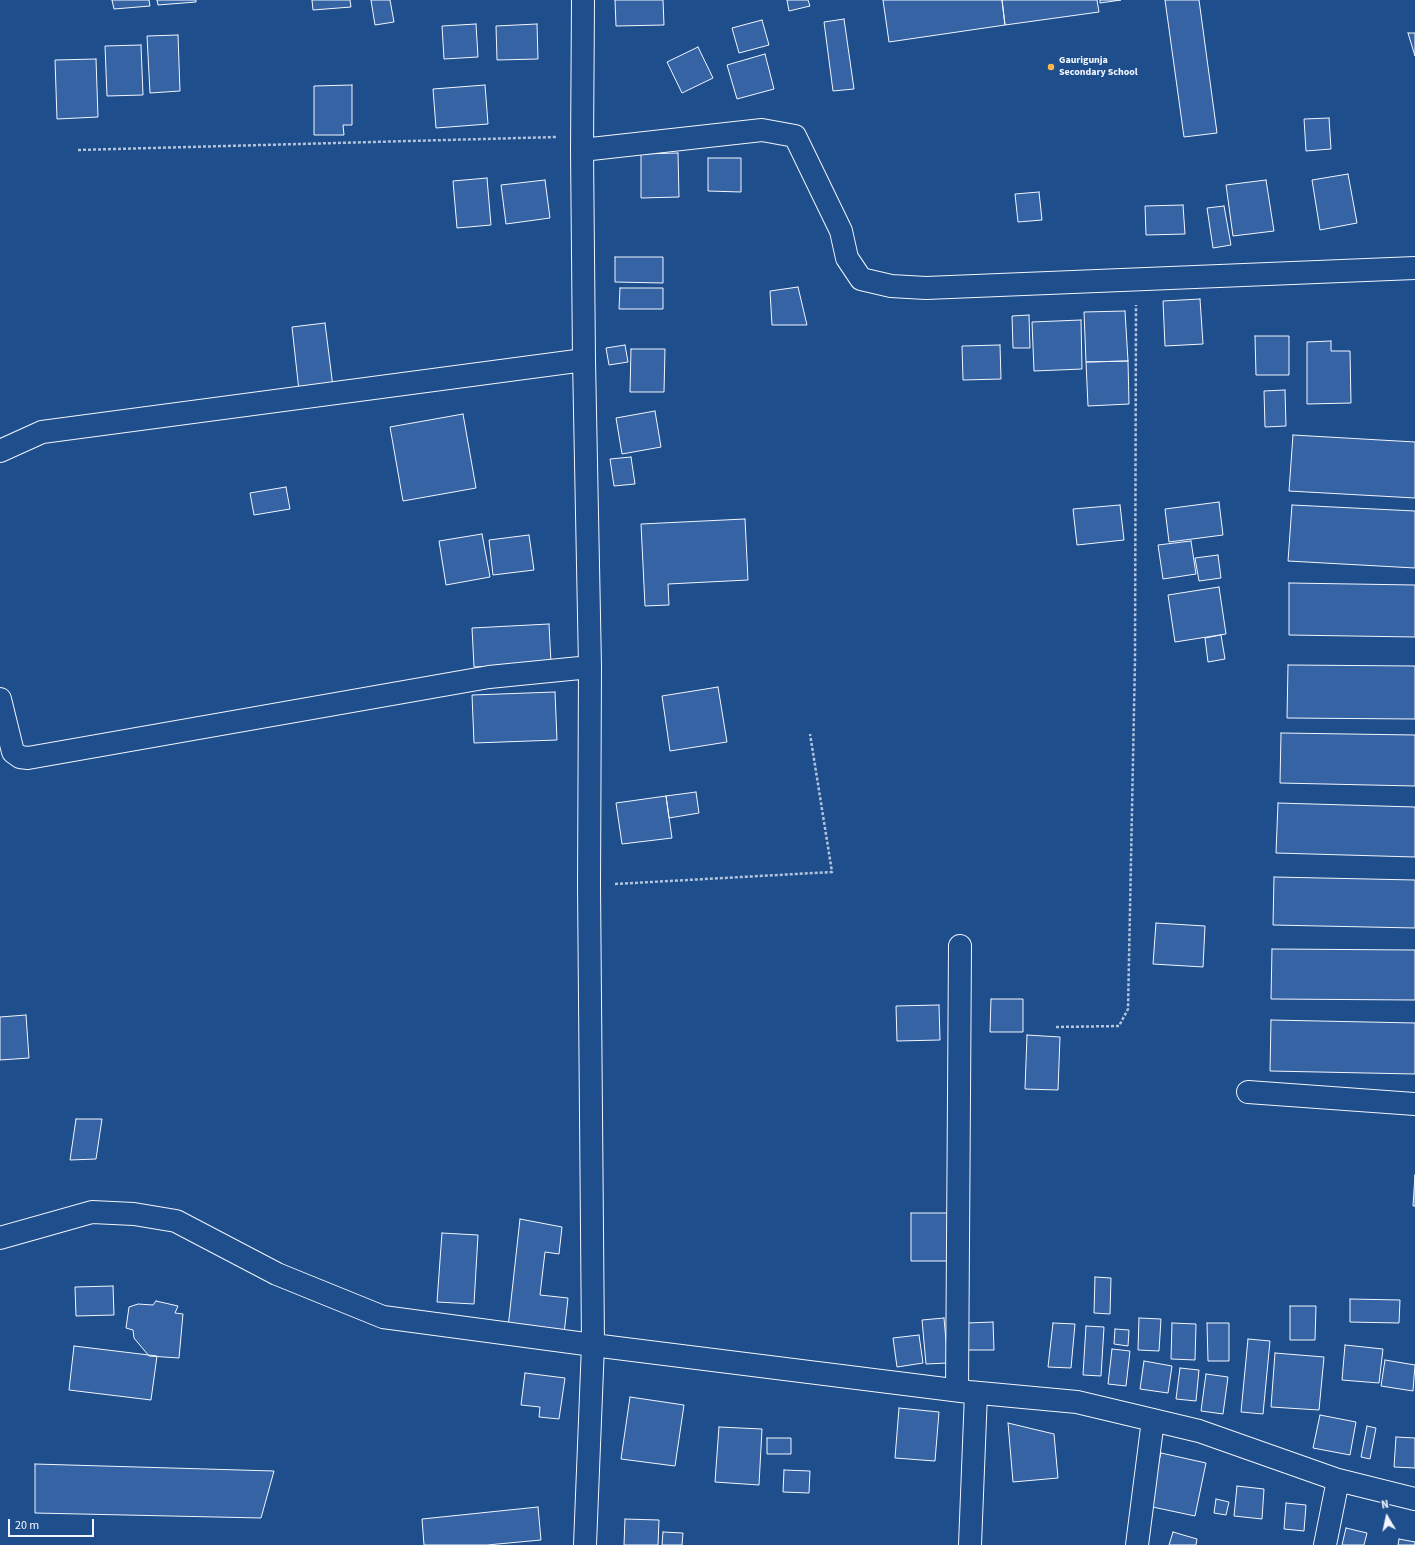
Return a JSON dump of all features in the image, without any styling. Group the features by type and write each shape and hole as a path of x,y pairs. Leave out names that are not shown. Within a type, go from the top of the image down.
{"street":[{"path":"583,0 582,143 584,360 590,667 589,885 593,1345 585,1545"},
{"path":"582,143 762,130 794,136 841,231 847,258 861,279 891,286 926,288 1136,278 1415,268"},
{"path":"0,451 42,432 584,360"},
{"path":"0,699 13,752 20,757 28,758 489,676 590,667"},
{"path":"960,946 970,1545"},
{"path":"1248,1092 1415,1104"},
{"path":"0,1238 92,1212 134,1214 176,1221 277,1274 383,1317 967,1392 1077,1402 1199,1431 1338,1480 1415,1499"},
{"path":"1137,1545 1153,1420"},
{"path":"1325,1545 1338,1480"}],"path":[{"path":"78,150 582,143"},
{"path":"1056,1027 1119,1026 1128,1009 1135,652 1136,278"},
{"path":"589,885 832,872 810,734"}],"building":[{"path":"112,0 149,0 150,6 114,9"},
{"path":"157,0 196,0 196,2 158,5"},
{"path":"312,0 350,0 351,7 313,10"},
{"path":"371,0 390,0 394,22 375,25"},
{"path":"615,0 663,0 664,25 616,26"},
{"path":"787,0 808,0 810,6 789,11"},
{"path":"883,0 1002,0 1005,25 889,42"},
{"path":"1002,0 1097,0 1099,12 1005,25"},
{"path":"1100,0 1121,0 1100,3"},
{"path":"1165,0 1199,0 1217,133 1184,137"},
{"path":"844,19 854,89 833,91 824,22"},
{"path":"762,20 769,45 739,53 732,28"},
{"path":"476,24 478,57 444,59 442,26"},
{"path":"537,24 538,59 497,60 496,26"},
{"path":"1408,33 1415,33 1415,56"},
{"path":"178,35 180,91 150,93 147,36"},
{"path":"141,45 143,95 107,96 105,46"},
{"path":"698,47 713,78 682,93 667,62"},
{"path":"765,54 774,89 737,99 727,65"},
{"path":"96,59 98,117 57,119 55,60"},
{"path":"352,85 352,125 343,125 344,135 314,135 314,86"},
{"path":"485,85 488,124 436,128 433,89"},
{"path":"1329,118 1331,149 1306,151 1304,119"},
{"path":"678,153 679,197 641,198 641,154"},
{"path":"708,158 741,158 741,192 708,191"},
{"path":"1348,174 1357,223 1320,230 1312,180"},
{"path":"487,178 491,225 457,228 453,181"},
{"path":"545,180 550,218 506,224 501,185"},
{"path":"1266,180 1274,231 1233,236 1226,185"},
{"path":"1039,192 1042,220 1018,222 1015,194"},
{"path":"1183,205 1185,234 1146,235 1145,206"},
{"path":"1224,206 1231,245 1213,248 1207,208"},
{"path":"615,257 663,257 663,283 615,282"},
{"path":"798,287 807,325 772,325 770,291"},
{"path":"620,288 663,288 663,309 619,309"},
{"path":"1200,299 1203,344 1165,346 1163,301"},
{"path":"1125,311 1128,361 1086,362 1084,312"},
{"path":"1029,315 1030,348 1013,348 1012,316"},
{"path":"1081,320 1082,369 1034,371 1032,322"},
{"path":"325,323 333,387 299,391 292,327"},
{"path":"1255,336 1289,336 1289,375 1256,375"},
{"path":"1331,341 1331,351 1350,351 1351,403 1307,404 1307,342"},
{"path":"625,345 628,362 609,365 606,348"},
{"path":"1000,345 1001,379 963,380 962,346"},
{"path":"631,349 665,349 664,392 630,392"},
{"path":"1128,361 1129,404 1088,406 1086,362"},
{"path":"1285,390 1286,426 1265,427 1264,391"},
{"path":"655,411 661,447 622,454 616,418"},
{"path":"463,414 476,488 403,501 390,427"},
{"path":"1293,435 1415,442 1415,498 1289,491"},
{"path":"631,457 635,484 614,486 610,459"},
{"path":"286,487 290,509 254,515 250,493"},
{"path":"1219,502 1223,535 1169,542 1165,509"},
{"path":"1120,505 1124,540 1077,545 1073,509"},
{"path":"1292,505 1415,511 1415,568 1288,561"},
{"path":"745,519 748,580 668,584 669,605 645,606 641,524"},
{"path":"482,534 490,577 446,585 439,541"},
{"path":"529,535 534,570 493,575 489,540"},
{"path":"1191,541 1196,574 1163,579 1158,545"},
{"path":"1218,555 1221,578 1199,581 1195,558"},
{"path":"1289,583 1415,585 1415,637 1289,635"},
{"path":"1219,587 1226,634 1175,642 1168,595"},
{"path":"549,624 551,663 474,667 472,628"},
{"path":"1221,635 1225,659 1208,662 1205,638"},
{"path":"1288,665 1415,666 1415,719 1287,718"},
{"path":"718,687 727,742 670,751 662,696"},
{"path":"555,692 557,740 474,743 472,695"},
{"path":"1281,733 1415,735 1415,786 1280,783"},
{"path":"696,792 699,813 669,818 666,796"},
{"path":"666,796 672,838 622,844 616,803"},
{"path":"1278,803 1415,807 1415,857 1276,853"},
{"path":"1274,877 1415,880 1415,928 1273,925"},
{"path":"1156,923 1205,926 1203,967 1153,964"},
{"path":"1272,949 1415,950 1415,1000 1271,999"},
{"path":"991,999 1023,999 1023,1032 990,1032"},
{"path":"939,1005 940,1040 897,1041 896,1006"},
{"path":"26,1015 29,1058 0,1060 0,1017"},
{"path":"1271,1020 1415,1023 1415,1074 1270,1071"},
{"path":"1027,1035 1060,1037 1058,1090 1025,1089"},
{"path":"76,1119 102,1119 96,1159 70,1160"},
{"path":"1415,1175 1415,1206 1413,1206"},
{"path":"911,1213 952,1213 952,1261 911,1261"},
{"path":"520,1219 562,1227 559,1254 545,1252 540,1295 568,1298 564,1334 508,1328"},
{"path":"442,1233 478,1235 474,1304 437,1302"},
{"path":"1095,1277 1111,1278 1110,1314 1094,1313"},
{"path":"113,1286 114,1315 76,1316 75,1287"},
{"path":"1350,1299 1400,1300 1399,1323 1350,1322"},
{"path":"156,1301 178,1306 175,1313 183,1314 179,1358 149,1356 134,1338 133,1330 126,1328 129,1307 138,1304 153,1305"},
{"path":"1290,1306 1316,1306 1315,1340 1290,1340"},
{"path":"944,1318 948,1363 926,1364 922,1320"},
{"path":"1139,1318 1161,1319 1159,1351 1138,1350"},
{"path":"993,1322 994,1350 967,1350 967,1323"},
{"path":"1053,1323 1075,1324 1071,1368 1048,1367"},
{"path":"1172,1323 1196,1324 1195,1360 1171,1359"},
{"path":"1207,1323 1229,1323 1229,1361 1208,1361"},
{"path":"1086,1326 1104,1327 1101,1376 1083,1375"},
{"path":"1115,1329 1129,1330 1128,1346 1114,1344"},
{"path":"919,1335 923,1363 897,1367 893,1338"},
{"path":"1248,1339 1270,1341 1263,1414 1241,1412"},
{"path":"1345,1345 1383,1349 1379,1383 1342,1380"},
{"path":"74,1346 157,1356 151,1400 69,1390"},
{"path":"1112,1349 1130,1351 1126,1386 1108,1384"},
{"path":"1275,1353 1324,1357 1319,1410 1271,1407"},
{"path":"1385,1360 1415,1365 1413,1391 1381,1386"},
{"path":"1144,1361 1172,1366 1168,1393 1140,1389"},
{"path":"1180,1368 1199,1370 1196,1401 1176,1399"},
{"path":"525,1373 565,1378 559,1419 539,1417 540,1407 521,1405"},
{"path":"1206,1374 1228,1377 1223,1414 1201,1411"},
{"path":"630,1397 684,1405 675,1466 621,1459"},
{"path":"899,1408 939,1412 935,1461 895,1458"},
{"path":"1320,1415 1356,1422 1350,1455 1313,1448"},
{"path":"1008,1423 1054,1434 1058,1478 1013,1482"},
{"path":"1367,1426 1376,1428 1370,1459 1361,1457"},
{"path":"719,1427 762,1429 759,1485 715,1482"},
{"path":"1396,1437 1415,1438 1415,1468 1394,1467"},
{"path":"767,1438 791,1438 791,1454 767,1454"},
{"path":"1161,1453 1206,1463 1195,1516 1148,1506"},
{"path":"35,1464 274,1471 261,1518 35,1513"},
{"path":"784,1470 810,1471 809,1493 783,1492"},
{"path":"1237,1486 1264,1489 1262,1519 1234,1516"},
{"path":"1216,1499 1229,1502 1226,1515 1214,1513"},
{"path":"1286,1503 1306,1505 1304,1531 1284,1529"},
{"path":"538,1507 541,1540 487,1545 424,1545 422,1519"},
{"path":"625,1519 659,1520 658,1545 624,1545"},
{"path":"1346,1528 1367,1533 1364,1545 1342,1545"},
{"path":"663,1532 683,1533 682,1545 662,1545"},
{"path":"1173,1532 1197,1539 1196,1545 1169,1545"},
{"path":"1399,1539 1415,1542 1415,1545 1398,1545"}],"place":[{"name":"Gaurigunja Secondary School","path":"1051,67"}]}
